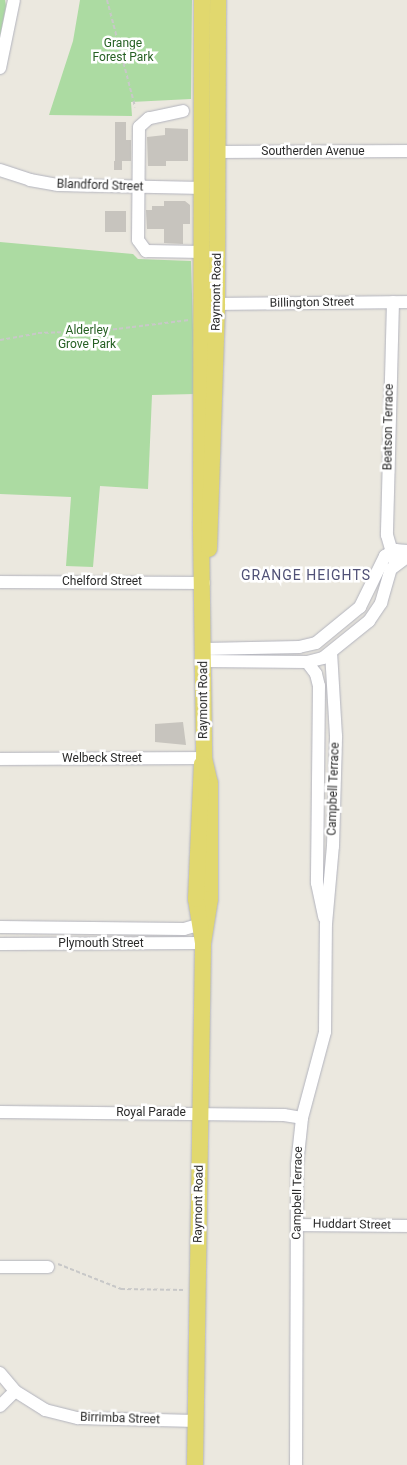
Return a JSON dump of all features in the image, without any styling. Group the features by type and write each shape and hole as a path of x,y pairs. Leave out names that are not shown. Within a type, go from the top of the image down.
{"main road":[{"name":"Raymont Road","path":"202,0 202,252 210,304"},
{"name":"Raymont Road","path":"203,943 198,925 196,899 199,784 204,758 204,583 201,530 210,304 219,152 218,0"},
{"name":"Raymont Road","path":"196,1465 203,943 210,899 210,783 204,758"}],"street":[{"path":"0,68 14,0"},
{"path":"183,111 149,118 140,124 137,186 141,247 146,251 202,252"},
{"name":"Southerden Avenue","path":"219,152 407,151"},
{"name":"Blandford Street","path":"0,170 30,180 58,185 203,188"},
{"name":"Beatson Terrace","path":"268,654 307,662 331,653 358,633 376,612 392,558 387,535 393,302"},
{"name":"Billington Street","path":"210,304 407,302"},
{"path":"392,558 407,550"},
{"path":"392,558 407,557"},
{"name":"Beatson Terrace","path":"204,655 268,654 307,646 329,634 363,604 383,558 392,558"},
{"name":"Chelford Street","path":"0,582 204,583"},
{"name":"Campbell Terrace","path":"296,1465 297,1225 302,1118 325,1037 326,924 333,846 334,685 331,653"},
{"name":"Campbell Terrace","path":"307,662 318,676 320,688 317,883 326,924"},
{"path":"320,688 334,685"},
{"name":"Welbeck Street","path":"0,759 204,758"},
{"name":"Plymouth Street","path":"0,927 184,929 198,925"},
{"name":"Plymouth Street","path":"0,944 203,943"},
{"name":"Royal Parade","path":"0,1112 200,1113 302,1118"},
{"name":"Huddart Street","path":"297,1225 407,1226"},
{"path":"0,1267 48,1266"},
{"name":"Birrimba Street","path":"0,1372 15,1391 45,1410 78,1418 196,1421"},
{"path":"0,1406 15,1391"}],"path":[{"path":"107,0 136,107"},
{"path":"0,340 38,333 100,331 193,319"},
{"path":"48,1266 62,1264 121,1290 198,1290"}],"green space":[{"path":"0,0 5,0 6,6 0,36"},
{"name":"Grange Forest Park","path":"80,0 192,0 191,99 131,102 132,116 49,115 73,41"},
{"name":"Alderley Grove Park","path":"0,242 133,254 138,259 191,261 195,394 152,395 148,489 100,486 93,567 66,566 71,497 0,494"}],"building":[{"path":"115,122 126,122 126,140 131,140 131,161 115,161"},
{"path":"165,128 188,129 188,161 166,161 166,166 148,166 147,137 165,135"},
{"path":"114,161 122,161 122,170 114,170"},
{"path":"164,201 185,201 190,205 190,224 183,224 183,244 164,243 164,229 147,229 146,210 152,210 152,206 164,206"},
{"path":"105,211 126,211 126,232 105,232"},
{"path":"183,722 186,745 155,742 155,724"}],"district":[{"name":"GRANGE HEIGHTS","path":"306,575"}]}
